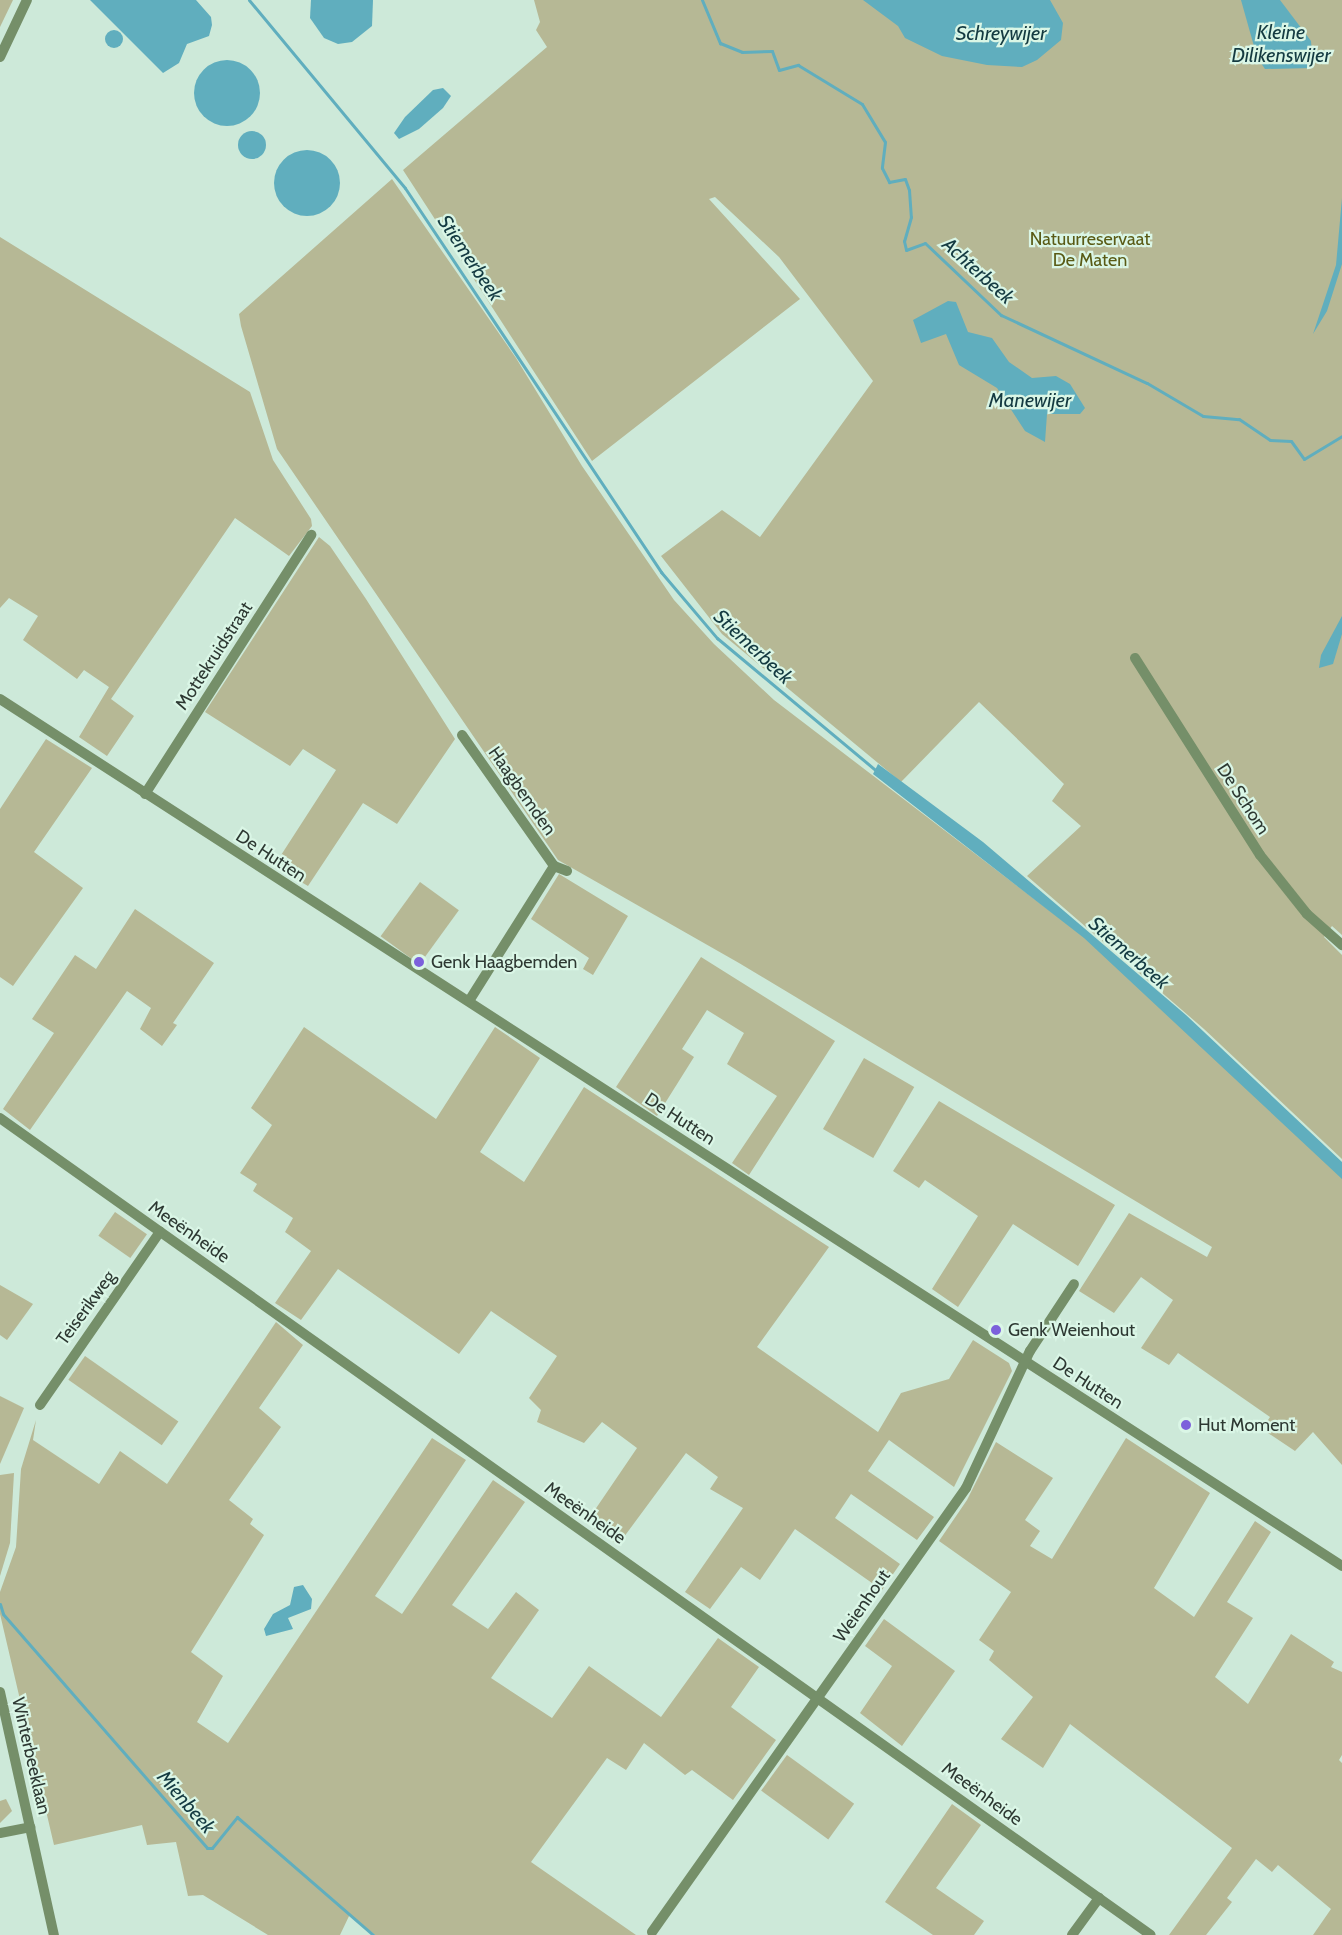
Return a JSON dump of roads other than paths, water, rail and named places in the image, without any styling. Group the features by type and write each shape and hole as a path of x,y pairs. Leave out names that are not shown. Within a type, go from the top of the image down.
{"street":[{"path":"0,57 27,0"},
{"name":"Mottekruidstraat","path":"145,794 311,535"},
{"name":"De Schom","path":"1135,658 1260,855 1307,914 1342,945"},
{"name":"De Hutten","path":"0,699 1342,1566"},
{"name":"Haagbemden","path":"462,735 554,866"},
{"path":"469,1001 554,866 567,870"},
{"name":"Meeënheide","path":"0,1118 1151,1935"},
{"name":"Teiserikweg","path":"40,1405 160,1232"},
{"name":"Weienhout","path":"652,1932 966,1488 1025,1361 1074,1284"},
{"name":"Winterbeeklaan","path":"0,1692 54,1935"},
{"name":"Winterbeeklaan","path":"0,1833 30,1827"},
{"path":"1072,1935 1099,1898"}],"water":[{"path":"90,0 196,0 211,17 212,25 209,36 187,44 179,63 163,73"},
{"path":"311,0 373,0 372,26 352,42 338,44 324,38 310,18"},
{"name":"Schreywijer","path":"863,0 1050,0 1063,23 1061,40 1037,60 1022,67 987,65 942,56 905,38 898,26"},
{"name":"Kleine Dilikenswijer","path":"1241,0 1280,0 1311,41 1313,68 1265,69 1257,57"},
{"path":"114,30 120,33 123,39 120,45 114,48 108,45 105,39 108,33"},
{"path":"227,60 240,63 250,70 257,80 260,93 257,106 250,116 240,123 227,126 214,123 204,116 197,106 194,93 197,80 204,70 214,63"},
{"path":"443,88 451,96 443,108 419,129 399,139 394,133 405,117 433,90"},
{"path":"252,131 262,135 266,145 262,155 252,159 242,155 238,145 242,135"},
{"path":"307,150 320,153 330,160 337,170 340,183 337,196 330,206 320,213 307,216 294,213 284,206 277,196 274,183 277,170 284,160 294,153"},
{"path":"1342,198 1342,264 1327,311 1313,334 1336,265"},
{"name":"Manewijer","path":"948,301 956,302 968,332 992,338 1009,362 1032,378 1056,376 1070,384 1085,408 1080,414 1047,414 1045,442 1025,431 997,388 959,365 946,334 921,343 913,320"},
{"path":"1342,616 1342,634 1333,664 1319,668 1321,655"},
{"path":"878,764 983,842 1186,1015 1342,1162 1342,1179 1084,938 873,774"},
{"path":"303,1585 312,1599 311,1609 288,1618 293,1629 266,1636 264,1629 273,1614 290,1605 294,1587"}],"waterway":[{"name":"Stiemerbeek","path":"249,0 405,188 661,572 717,638 878,772"},
{"name":"Achterbeek","path":"702,0 720,43 742,52 772,51 779,70 798,65 862,104 885,142 882,168 889,182 905,179 909,190 911,217 904,241 906,250 925,243 1001,315 1147,383 1203,416 1239,419 1270,440 1291,441 1304,459 1342,436"},
{"name":"Mienbeek","path":"0,1604 3,1614 207,1848 212,1848 237,1817 373,1935"}],"place":[{"name":"Genk Haagbemden","path":"419,962"},
{"name":"Genk Weienhout","path":"996,1330"},
{"name":"Hut Moment","path":"1186,1425"}],"park label":[{"name":"Natuurreservaat De Maten","path":"1090,250"}]}
